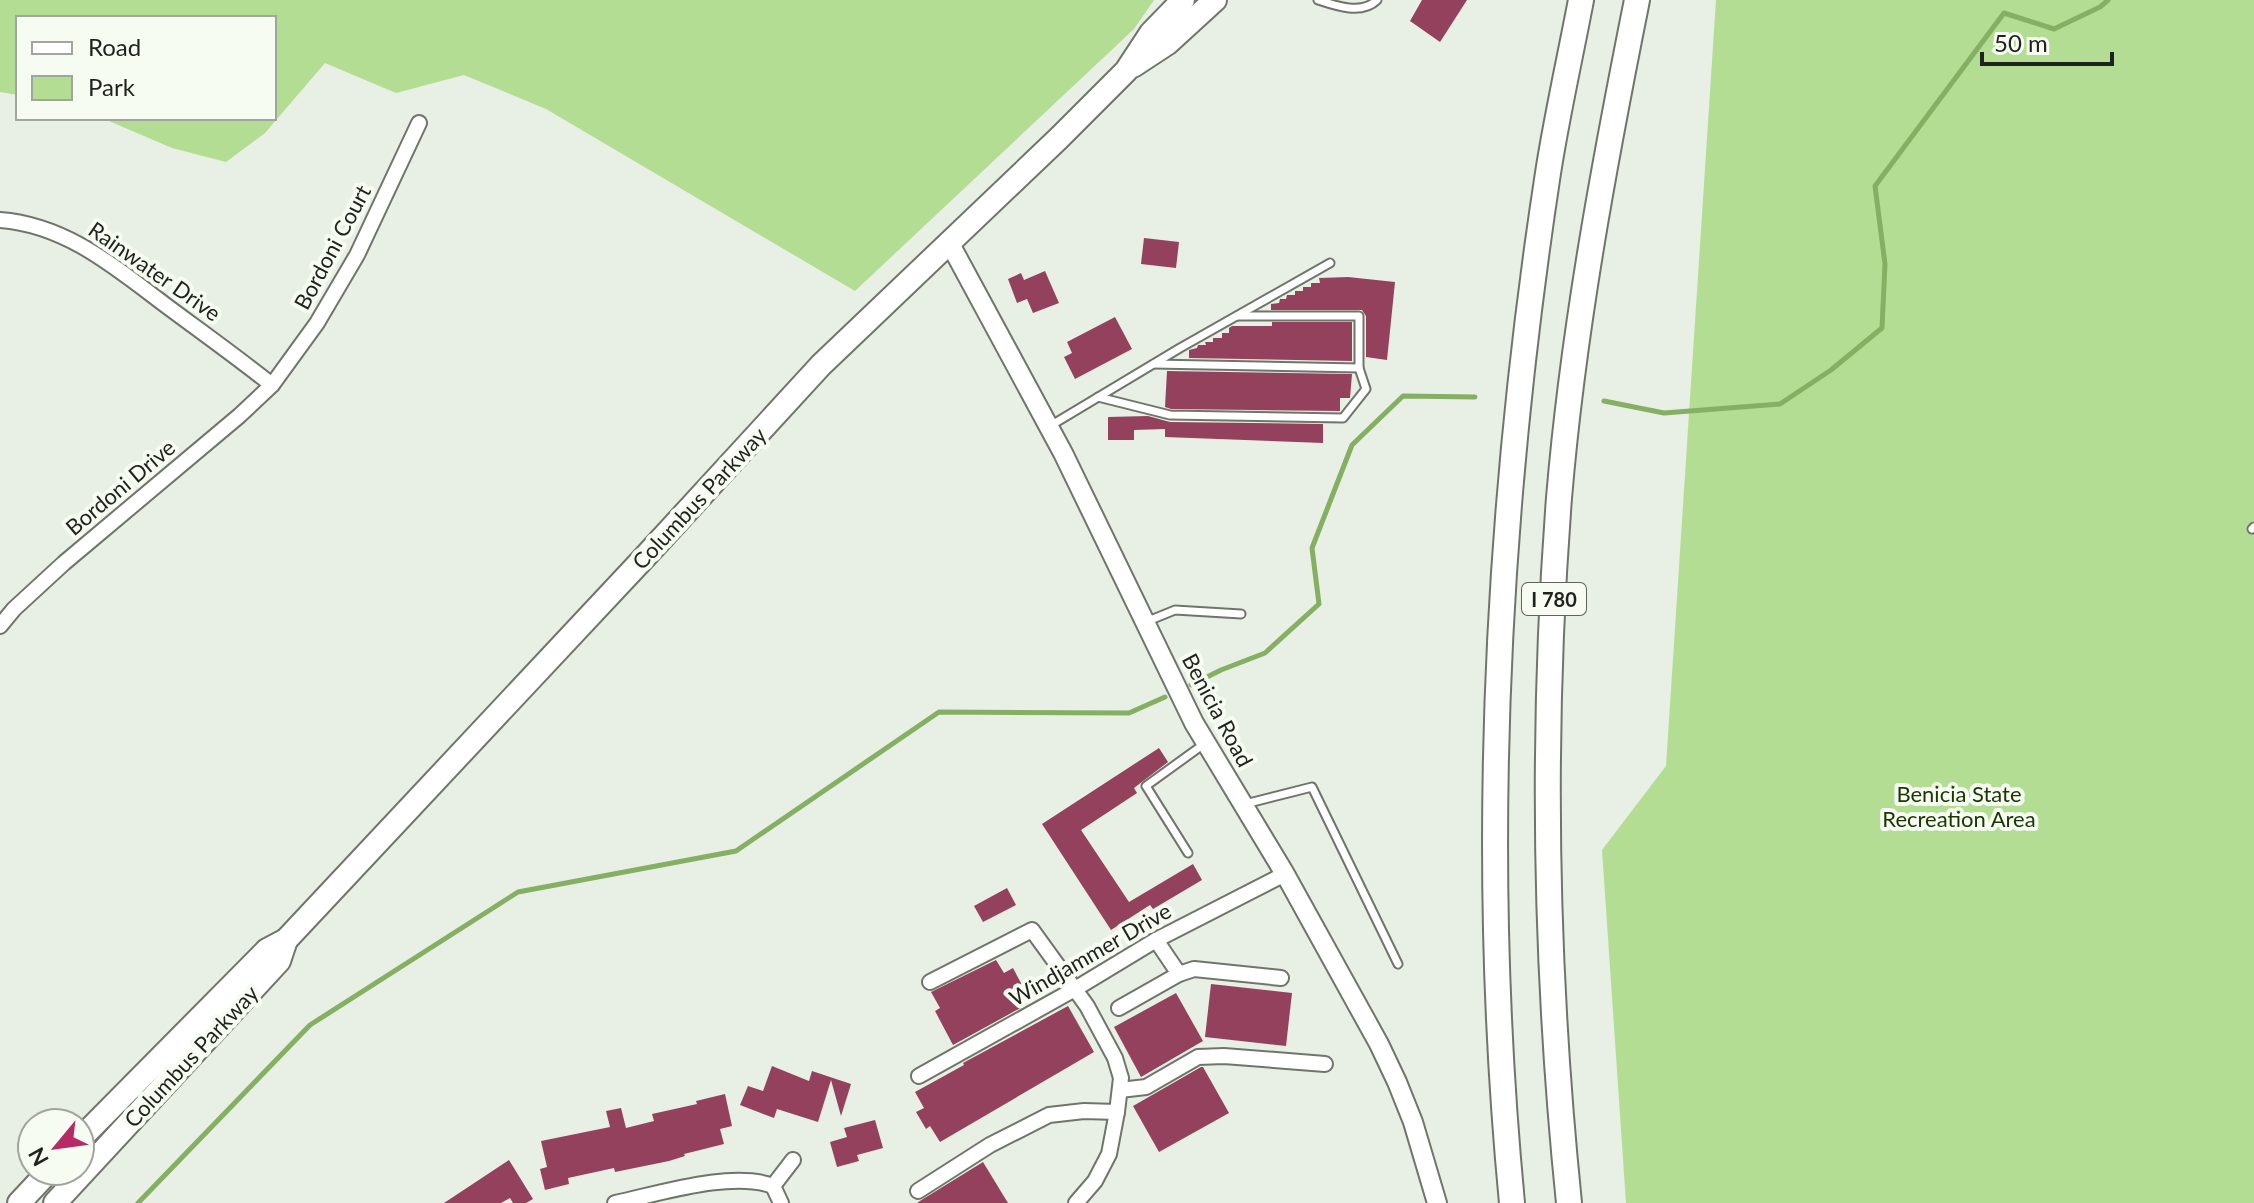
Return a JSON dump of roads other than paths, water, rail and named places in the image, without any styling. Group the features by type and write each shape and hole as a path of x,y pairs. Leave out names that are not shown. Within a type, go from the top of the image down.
{"highway":[{"name":"I 780","path":"1512,1203 1500,1044 1494,862 1503,593 1511,478 1535,268 1548,170 1581,0"},
{"name":"I 780","path":"1569,1203 1559,1111 1549,899 1553,604 1559,499 1586,274 1637,0"}],"main road":[{"name":"Columbus Parkway","path":"1126,71 1151,33 1183,0"},
{"name":"Columbus Parkway","path":"96,1123 267,950 286,940 821,365 1126,71 1168,43 1215,0"},
{"name":"Benicia Road","path":"949,242 1048,427 1194,723 1338,967 1397,1082 1413,1122 1437,1203"},
{"name":"Columbus Parkway","path":"55,1203 279,961 286,940"},
{"path":"19,1203 34,1187"}],"street":[{"name":"Bordoni Court","path":"272,385 317,323 357,255 419,123"},
{"name":"Rainwater Drive","path":"0,220 44,229 73,240 123,273 272,385"},
{"name":"Bordoni Drive","path":"0,626 64,563 272,385"},
{"name":"Windjammer Drive","path":"919,1076 1156,940 1285,874"},
{"path":"930,982 1032,930 1087,1006 1115,1058 1121,1078 1109,1154 1095,1181 1076,1203"},
{"path":"1156,940 1179,974"},
{"path":"1119,1008 1179,974 1194,969 1281,978"},
{"path":"1120,1090 1146,1087 1198,1057 1224,1056 1325,1064"},
{"path":"918,1191 990,1145 1049,1115 1084,1111 1117,1112"},
{"path":"773,1186 793,1160"},
{"path":"615,1203 718,1182 758,1180 773,1186 781,1203"}],"lane":[{"path":"1318,0 1359,8 1372,5 1377,0"},
{"path":"1048,427 1330,263"},
{"path":"1098,397 1170,415 1343,418 1366,389 1359,368 1359,316 1237,316"},
{"path":"1154,364 1359,368"},
{"path":"1146,622 1175,610 1241,614"},
{"path":"1188,853 1146,786 1206,743"},
{"path":"1243,804 1312,787 1398,964"}],"waterway":[{"path":"1604,401 1664,413 1780,404 1831,370 1882,328 1885,264 1875,186 2004,13 2054,29 2108,0"},
{"path":"1191,685 1265,653 1319,604 1312,548 1352,445 1403,396 1475,397"},
{"path":"138,1203 310,1025 518,892 736,851 939,712 1129,713 1165,697"}],"park label":[{"name":"Benicia State Recreation Area","path":"1959,806"}]}
